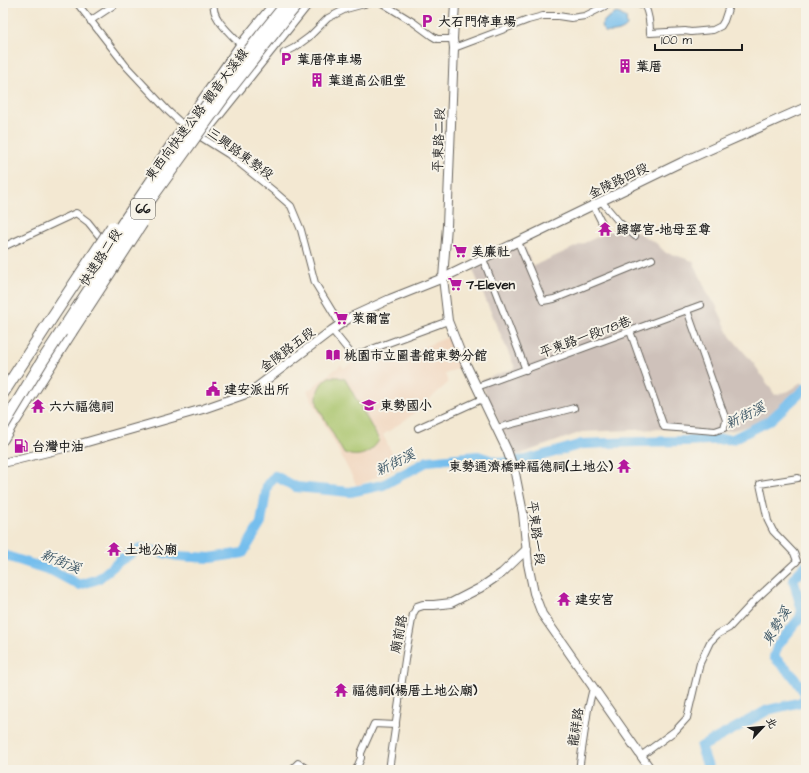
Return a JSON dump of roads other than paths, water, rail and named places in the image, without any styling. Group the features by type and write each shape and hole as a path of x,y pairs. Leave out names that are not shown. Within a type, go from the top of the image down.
{"highway":[{"name":"東西向快速公路 觀音大溪線","path":"3,413 111,242 175,149 219,88 282,8 298,3"},
{"name":"東西向快速公路 觀音大溪線","path":"3,426 43,360 129,229 226,94 282,8"},
{"path":"3,393 103,239 232,62 282,8"},
{"path":"15,420 140,225 274,40 282,8"}],"main road":[{"name":"快速路二段","path":"3,440 15,420 25,398 142,217 201,137 308,3"},
{"name":"快速路二段","path":"3,396 18,376 106,239 240,46 282,8"}],"street":[{"name":"三興路東勢段","path":"77,3 126,66 168,111 184,125 228,154 291,206 301,230 315,283 340,324"},
{"path":"90,21 117,3"},
{"path":"214,3 213,7 217,18 237,41"},
{"path":"284,53 309,37 328,18 346,9 368,3"},
{"path":"382,3 414,22 437,39 453,39"},
{"name":"平東路二段","path":"443,278 447,226 454,48 453,39 456,3"},
{"path":"454,48 528,20 543,16 571,18 585,16 613,3"},
{"path":"634,3 645,6 648,14 650,33 714,30 721,26 724,21 730,3"},
{"name":"金陵路四段","path":"443,278 682,162 806,107"},
{"path":"602,202 619,222 635,236"},
{"path":"593,206 603,225"},
{"path":"3,247 76,213 88,222 100,238"},
{"path":"518,242 544,301 554,299 652,259"},
{"path":"483,259 526,370"},
{"name":"平東路一段","path":"443,278 448,321 462,356 507,450 515,472 524,513 528,564 534,593 542,614 651,770"},
{"name":"金陵路五段","path":"3,463 80,444 235,398 249,392 351,317 390,299 443,278"},
{"name":"平東路一段178巷","path":"477,387 630,332 701,304"},
{"path":"630,332 664,427 715,431 724,428 726,420 687,310"},
{"path":"332,330 353,356 448,321"},
{"path":"418,428 482,399"},
{"path":"497,428 574,408"},
{"path":"640,756 676,730 687,718 700,663 710,642 718,634 729,628 756,599 797,561 794,553 773,531 768,521 760,484 798,478"},
{"name":"廟前路","path":"389,770 406,653 413,614 417,607 423,605 452,603 480,588 502,573 527,549"},
{"name":"龍祥路","path":"579,770 588,709 593,688"},
{"path":"356,770 361,758 361,753 374,724 396,725"},
{"path":"291,770 298,763 309,770"}],"water":[{"path":"616,13 626,18 627,26 617,32 605,32 601,25 606,19"}],"waterway":[{"name":"新街溪","path":"3,555 53,571 79,585 98,579 121,560 140,548 178,556 210,558 243,553 261,523 267,486 275,476 296,487 350,492 383,485 428,461 478,456 499,463 526,460 582,444 733,439 769,421 806,388"},
{"name":"東勢溪","path":"806,565 793,579 802,610 800,618 778,645 774,657 794,677 806,695"},
{"name":"東勢溪","path":"709,770 701,747 768,710 801,702 806,697"}],"place":[{"name":"大石門停車場","path":"427,21"},
{"name":"葉厝停車場","path":"286,59"},
{"name":"葉厝","path":"625,66"},
{"name":"葉道高公祖堂","path":"317,80"},
{"name":"歸寧宮-地母至尊","path":"605,229"},
{"name":"美廉社","path":"460,251"},
{"name":"7-Eleven","path":"455,284"},
{"name":"萊爾富","path":"341,318"},
{"name":"桃園市立圖書館東勢分館","path":"333,355"},
{"name":"建安派出所","path":"213,389"},
{"name":"東勢國小","path":"369,405"},
{"name":"六六福德祠","path":"38,406"},
{"name":"台灣中油","path":"21,446"},
{"name":"東勢通濟橋畔福德祠(土地公)","path":"624,466"},
{"name":"土地公廟","path":"114,549"},
{"name":"建安宮","path":"564,599"},
{"name":"福德祠(楊厝土地公廟)","path":"341,690"}]}
